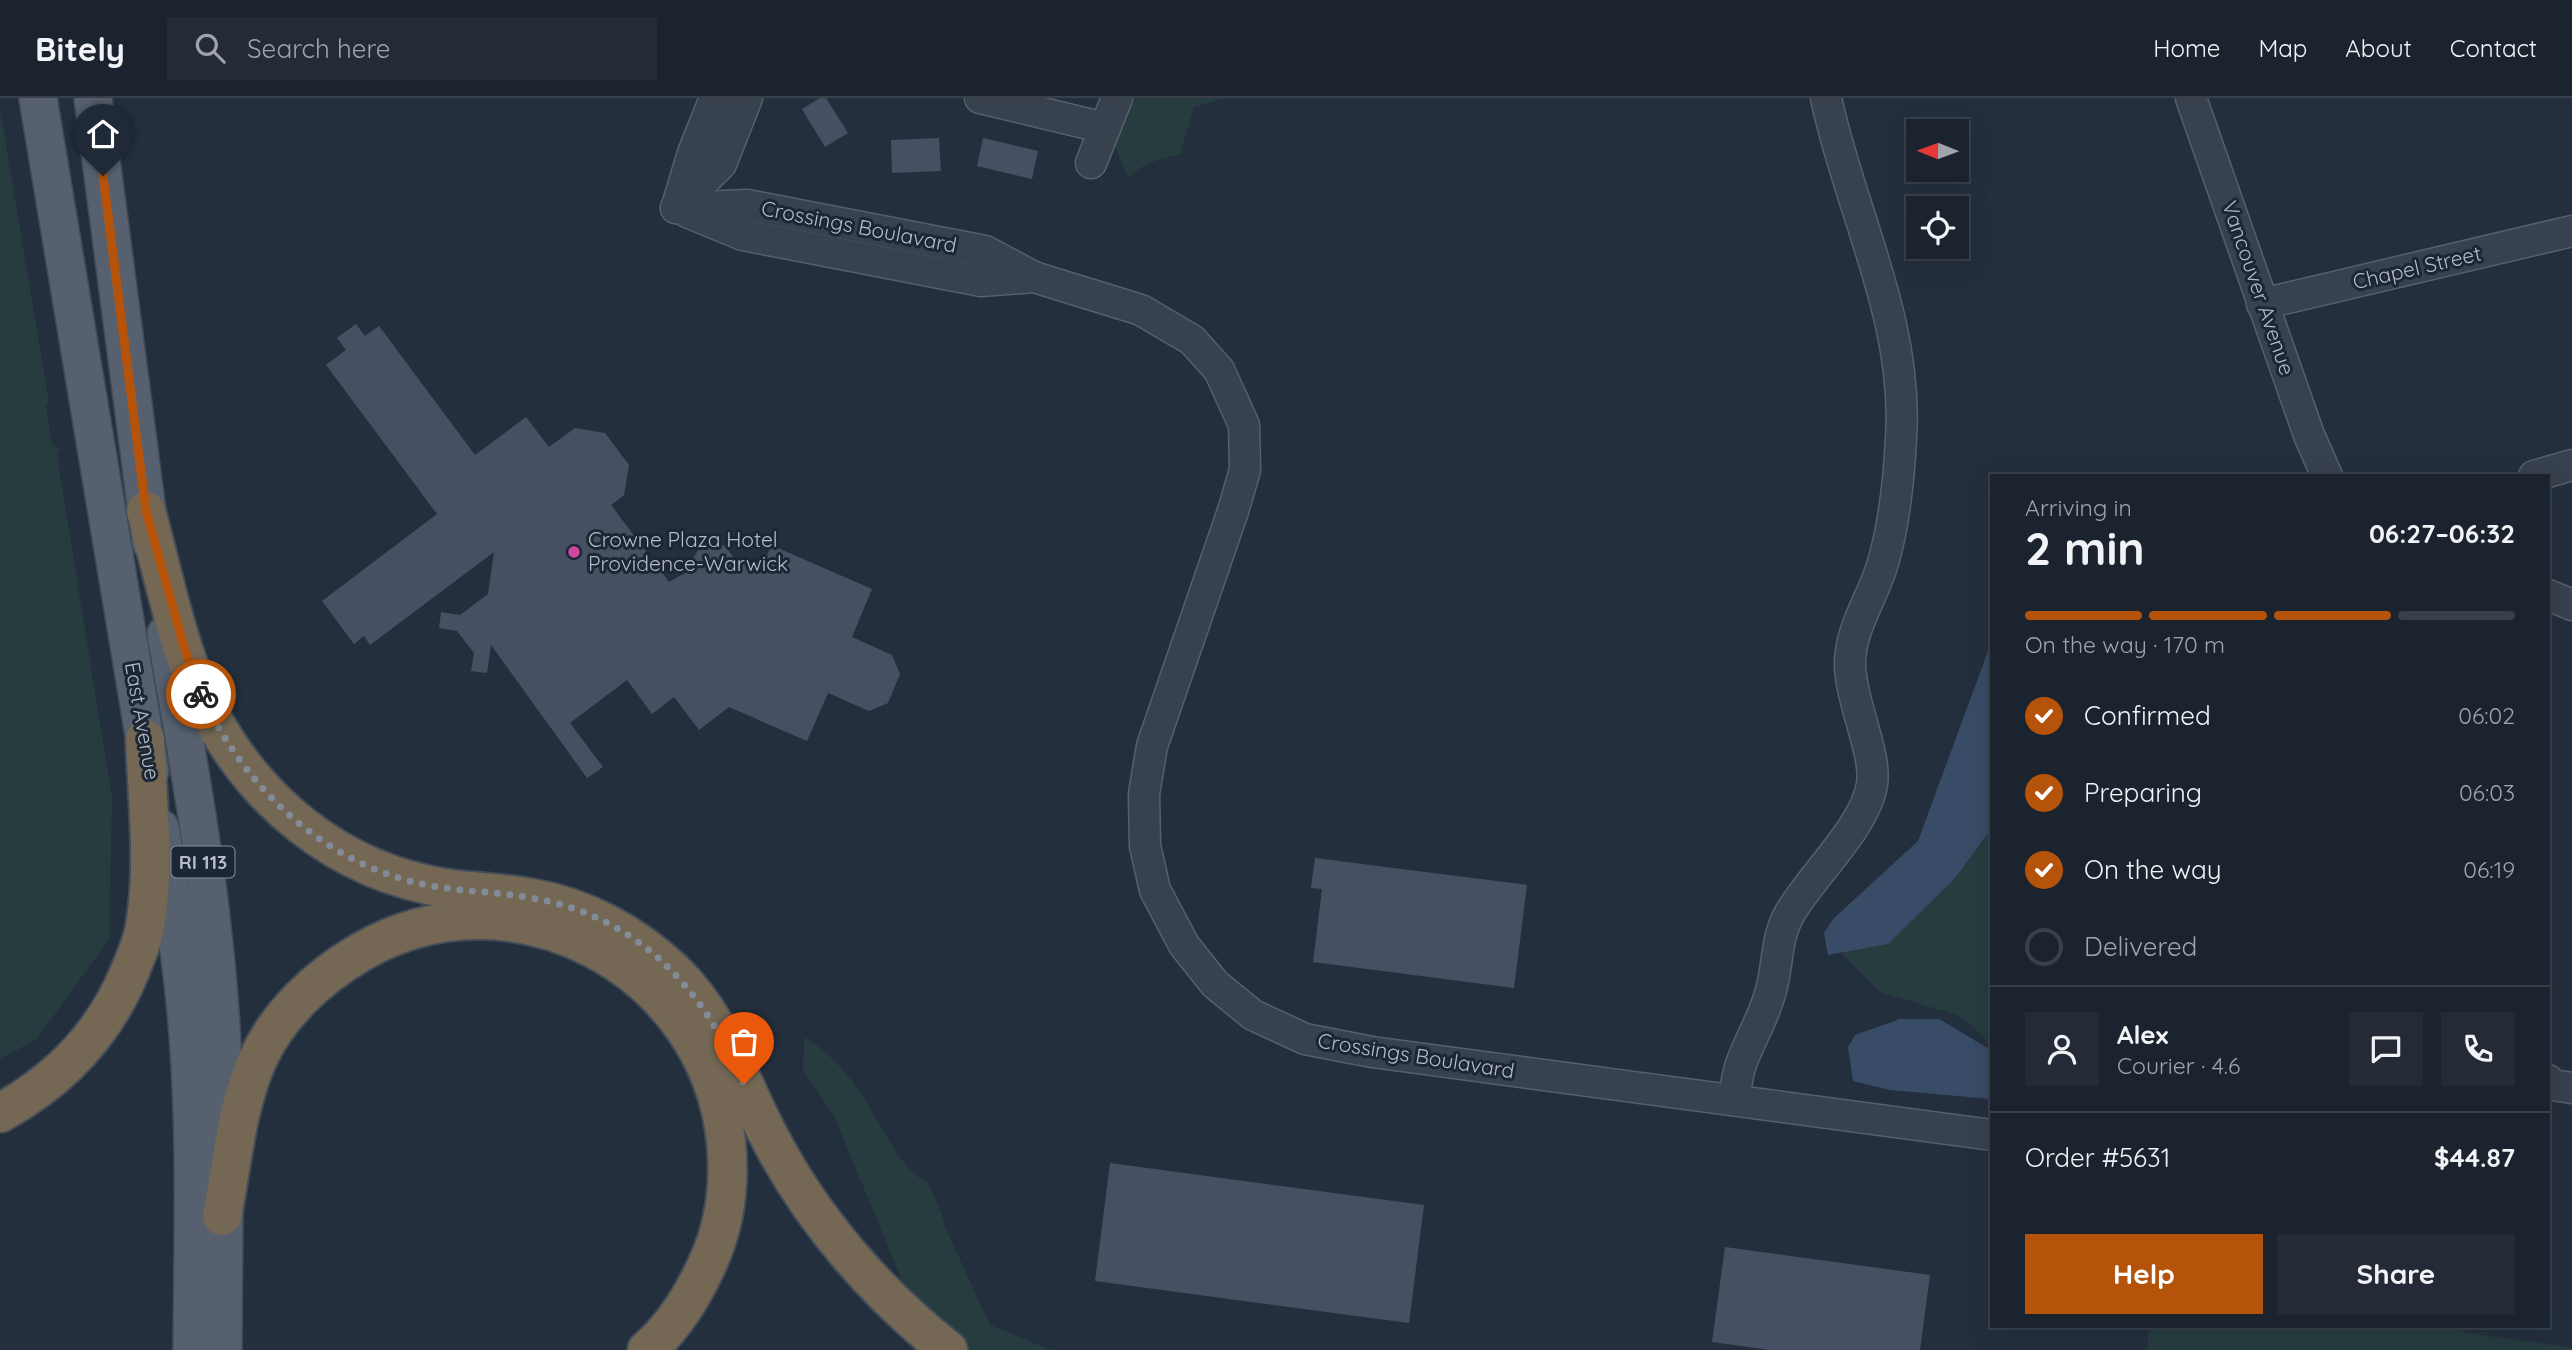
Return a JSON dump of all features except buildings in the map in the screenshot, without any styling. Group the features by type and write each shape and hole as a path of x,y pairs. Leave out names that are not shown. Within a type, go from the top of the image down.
{"highway":[{"path":"146,511 184,647 202,696 227,743 261,789 311,833 351,858 379,871 435,887 513,895 558,904 600,920 656,956 690,989 715,1024 772,1143 818,1214 846,1251 876,1283 907,1315 948,1350"},
{"path":"0,1113 38,1090 89,1043 113,1008 140,947 146,924 150,881 145,739"},
{"path":"222,1216 246,1088 258,1059 287,1014 329,972 379,941 436,924 489,920 516,922 568,936 617,960 656,992 696,1045 715,1088 721,1111 728,1178 720,1228 702,1278 672,1324 647,1350"}],"main road":[{"path":"19,98 65,266"},
{"name":"East Avenue","path":"37,98 176,927 188,1035 207,1343"},
{"name":"East Avenue","path":"93,98 146,511 204,870 215,956 224,1100 222,1216 207,1343"}],"street":[{"path":"677,208 693,153 715,98"},
{"path":"677,208 721,164 747,98"},
{"path":"980,98 1105,128"},
{"path":"1091,163 1117,98"},
{"path":"1734,1100 1740,1066 1769,1000 1780,935 1789,914 1864,809 1872,783 1870,760 1856,707 1850,664 1855,633 1884,561 1894,509 1902,436 1898,358 1888,305 1836,146 1826,98"},
{"name":"Vancouver Avenue","path":"2191,98 2309,435 2326,474"},
{"name":"Crossings Boulavard","path":"677,208 747,205 985,251 1034,277 1141,310 1192,340 1219,370 1244,425 1244,470 1152,746 1144,794 1145,846 1155,890 1184,945 1215,984 1253,1015 1305,1039 1373,1052 1990,1135"},
{"name":"Chapel Street","path":"2262,304 2572,231"},
{"path":"2541,474 2572,465"},
{"path":"2550,596 2572,605"},
{"path":"2550,1082 2572,1088"}],"green space":[{"path":"1116,98 1223,98 1194,107 1180,154 1148,163 1128,177 1105,122"},
{"path":"0,110 49,403 46,405 52,445 60,449 57,455 112,798 109,939 37,1039 0,1059"},
{"path":"1990,830 1990,1046 1968,1023 1954,1014 1880,992 1842,954 1956,877"},
{"path":"804,1037 827,1054 847,1075 898,1154 917,1176 927,1182 990,1325 1051,1350 956,1350 918,1319 834,1116 803,1070"},
{"path":"2149,1328 2461,1328 2463,1332 2572,1348 2572,1350 2147,1350"}],"water":[{"path":"1990,646 1990,830 1956,877 1888,944 1828,955 1824,933 1833,919 1918,841"},
{"path":"1900,1019 1939,1019 1990,1049 1990,1099 1890,1090 1853,1081 1848,1047 1855,1035"}],"way so far":[{"path":"201,694 227,743 261,789 303,828 351,858 379,871 435,887 535,898 558,904 600,920 637,942 673,971 704,1006 725,1041 744,1084"}],"place":[{"name":"Crowne Plaza Hotel Providence-Warwick","path":"574,552"}],"route":[{"path":"103,176 146,511 184,647 201,694"}]}
